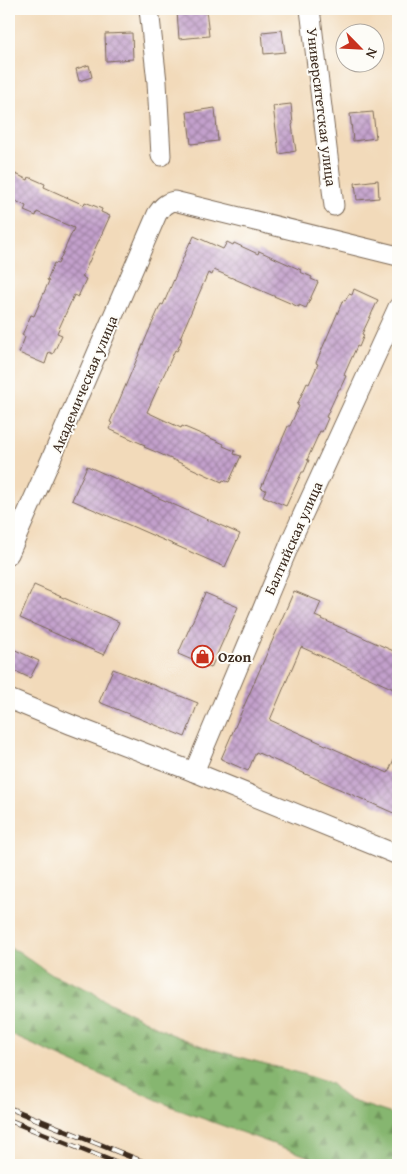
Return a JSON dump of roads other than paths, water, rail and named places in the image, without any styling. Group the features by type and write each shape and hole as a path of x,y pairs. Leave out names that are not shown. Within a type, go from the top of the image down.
{"street":[{"path":"149,9 157,82 161,156"},
{"name":"Университетская улица","path":"310,9 334,206"},
{"name":"Академическая улица","path":"9,554 158,214 167,203 174,201 398,256"},
{"name":"Балтийская улица","path":"194,772 294,534 398,307"},
{"path":"9,699 398,855"}],"railway":[{"path":"9,1108 151,1165"},
{"path":"9,1120 121,1165"}],"place":[{"name":"Ozon","path":"202,656"}]}
